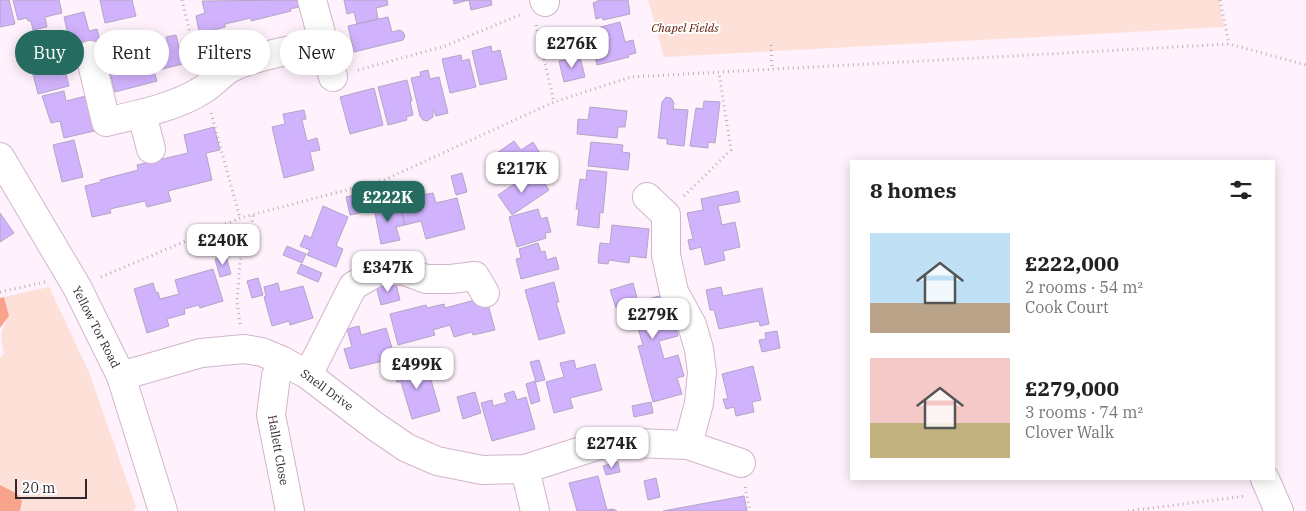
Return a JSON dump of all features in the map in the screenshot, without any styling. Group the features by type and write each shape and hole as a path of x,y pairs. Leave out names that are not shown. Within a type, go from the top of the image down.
{"street":[{"path":"312,0 320,30"},
{"path":"90,55 106,122 142,114 182,100 204,90 230,68 251,60 280,53"},
{"path":"142,114 151,150"},
{"name":"Yellow Tor Road","path":"0,157 77,288 120,376 164,511"},
{"path":"656,206 674,292 692,324 699,349 702,372 699,403 688,445"},
{"path":"308,375 353,286 377,272 402,270 426,279 451,279 477,275"},
{"name":"Snell Drive","path":"120,376 201,353 244,350 262,352 308,375 407,448 437,460 482,470 525,469 609,442 688,445 741,463"},
{"name":"Hallett Close","path":"283,361 276,376 271,416 290,511"},
{"path":"525,469 535,511"}],"path":[{"path":"182,0 204,90 240,218"},
{"path":"1220,0 1229,44"},
{"path":"333,77 445,46 540,4 554,102"},
{"path":"0,292 52,280 77,288 240,218 384,180 554,102 632,78 1229,44 1306,65"},
{"path":"771,45 772,70"},
{"path":"656,206 731,150 719,73"},
{"path":"244,350 237,302 239,269 240,261 250,238 254,215"},
{"path":"1128,511 1272,494"}],"green space":[{"name":"Chapel Fields","path":"648,0 1219,0 1224,27 664,57"},
{"path":"49,287 89,372 136,507 133,511 20,511 22,501 16,493 0,485 0,358 4,353 2,333 9,316 4,297"}],"shaded area":[{"path":"4,297 9,316 0,328 0,298"},
{"path":"0,485 16,493 22,501 20,511 0,511"}],"building":[{"path":"0,0 9,0 15,24 0,27"},
{"path":"13,0 59,0 62,13 45,17 47,27 33,30 31,21 28,21 27,18 18,20"},
{"path":"100,0 132,0 136,16 105,23"},
{"path":"297,0 299,7 290,9 291,11 251,21 251,18 225,24 225,27 214,30 199,30 196,16 205,13 202,1"},
{"path":"344,0 387,0 388,5 376,8 378,19 357,24 354,12 347,14"},
{"path":"453,0 469,0 454,4"},
{"path":"469,0 491,0 492,5 471,10"},
{"path":"598,0 628,0 630,14 603,20 602,17 596,19 593,3"},
{"path":"84,12 89,31 97,29 94,30 94,51 84,53 84,30 67,30 64,17"},
{"path":"388,17 392,32 400,30 405,36 403,40 354,52 353,30 349,30 348,26"},
{"path":"620,22 625,42 633,40 636,53 628,55 629,57 597,65 589,30"},
{"path":"176,35 179,47 179,65 169,67 169,36"},
{"path":"491,46 492,52 500,50 507,79 480,85 472,51"},
{"path":"461,55 462,61 469,59 476,87 450,93 442,59"},
{"path":"580,57 585,77 564,82 559,61"},
{"path":"428,70 430,79 439,77 448,113 436,116 433,110 433,117 427,121 423,120 420,116 411,78 421,76 420,72"},
{"path":"33,75 66,75 69,86 38,94"},
{"path":"111,75 155,75 157,81 115,92"},
{"path":"407,80 413,115 406,117 407,120 388,125 378,87"},
{"path":"374,88 383,125 350,134 340,97"},
{"path":"64,91 66,101 86,96 94,131 64,138 60,121 51,123 42,96"},
{"path":"666,97 671,98 674,103 673,109 688,110 684,146 667,144 667,139 658,138 662,102"},
{"path":"704,101 720,102 715,143 708,142 708,148 690,146 696,108 703,109"},
{"path":"590,107 627,111 625,127 618,127 617,138 577,134 578,119 588,120"},
{"path":"304,110 306,119 302,120 307,141 317,138 320,150 310,152 314,170 284,178 272,127 285,124 283,114"},
{"path":"214,127 220,150 206,153 212,180 168,191 171,201 147,207 145,201 110,209 111,213 92,217 85,186 138,170 137,165 188,153 184,135"},
{"path":"74,140 83,177 62,182 53,145"},
{"path":"514,141 521,150 533,142 540,153 500,180 487,160"},
{"path":"591,142 623,145 622,152 630,153 628,170 588,166"},
{"path":"587,170 607,172 603,213 600,212 599,228 577,225 579,209 576,209 580,179 586,180"},
{"path":"462,173 467,192 456,195 451,176"},
{"path":"526,176 532,186 542,179 549,190 512,215 498,195"},
{"path":"738,191 740,202 718,206 722,225 735,222 740,247 723,251 725,260 705,265 701,247 690,250 688,240 693,239 687,213 703,210 701,199"},
{"path":"365,193 369,211 350,215 346,197"},
{"path":"433,193 436,203 457,198 465,229 426,239 421,221 405,225 400,206 412,203 414,209 425,206 422,195"},
{"path":"381,201 384,212 400,206 405,225 396,227 400,240 381,244 373,203"},
{"path":"323,206 348,217 336,246 343,249 336,267 307,255 310,250 300,246 305,235 311,238"},
{"path":"538,209 541,219 547,217 551,232 545,233 546,238 517,247 509,217"},
{"path":"0,213 14,233 0,242"},
{"path":"612,225 649,229 646,258 630,256 629,263 609,260 608,264 598,263 600,243 610,244"},
{"path":"538,243 541,252 545,251 547,260 556,257 559,269 521,279 516,259 521,258 519,249"},
{"path":"287,246 306,254 302,263 283,255"},
{"path":"226,256 231,274 220,277 215,259"},
{"path":"301,264 322,273 318,282 297,273"},
{"path":"213,269 223,301 200,308 199,305 184,309 185,314 167,319 169,326 147,333 134,289 153,283 160,299 179,294 175,280"},
{"path":"258,278 263,295 252,298 247,281"},
{"path":"395,280 400,300 381,305 376,286"},
{"path":"554,282 559,302 556,302 565,333 539,340 525,290"},
{"path":"278,283 280,292 303,286 313,318 290,325 289,321 272,326 264,297 266,296 264,287"},
{"path":"633,283 638,302 666,294 678,336 659,341 664,359 678,355 684,376 677,378 682,394 653,402 638,346 643,345 634,315 622,318 619,307 616,308 610,290"},
{"path":"721,287 723,296 762,288 769,324 760,326 759,321 719,329 714,310 710,310 706,290"},
{"path":"486,297 495,330 473,335 472,332 454,337 450,325 433,330 435,335 398,345 390,314 426,305 427,308 444,304 445,308"},
{"path":"359,326 361,335 386,328 395,358 350,369 344,349 352,347 347,329"},
{"path":"777,331 780,348 762,352 759,340 766,339 765,333"},
{"path":"413,359 418,376 429,373 440,411 412,419 401,382 397,382 392,365"},
{"path":"539,360 545,380 536,382 530,362"},
{"path":"574,360 576,369 595,364 602,390 570,398 573,408 554,413 546,382 564,377 560,363"},
{"path":"753,366 761,400 752,402 754,412 736,416 734,407 726,409 723,399 728,399 722,374"},
{"path":"535,381 540,401 531,404 526,384"},
{"path":"514,391 517,400 526,397 535,429 492,441 481,403 492,400 493,406 507,402 504,394"},
{"path":"475,392 481,413 463,419 457,397"},
{"path":"651,402 653,413 634,417 632,406"},
{"path":"618,462 620,472 606,475 603,466"},
{"path":"598,476 607,510 613,509 617,511 577,511 569,483"},
{"path":"656,478 660,497 648,500 644,481"},
{"path":"744,496 747,511 663,511"}]}
